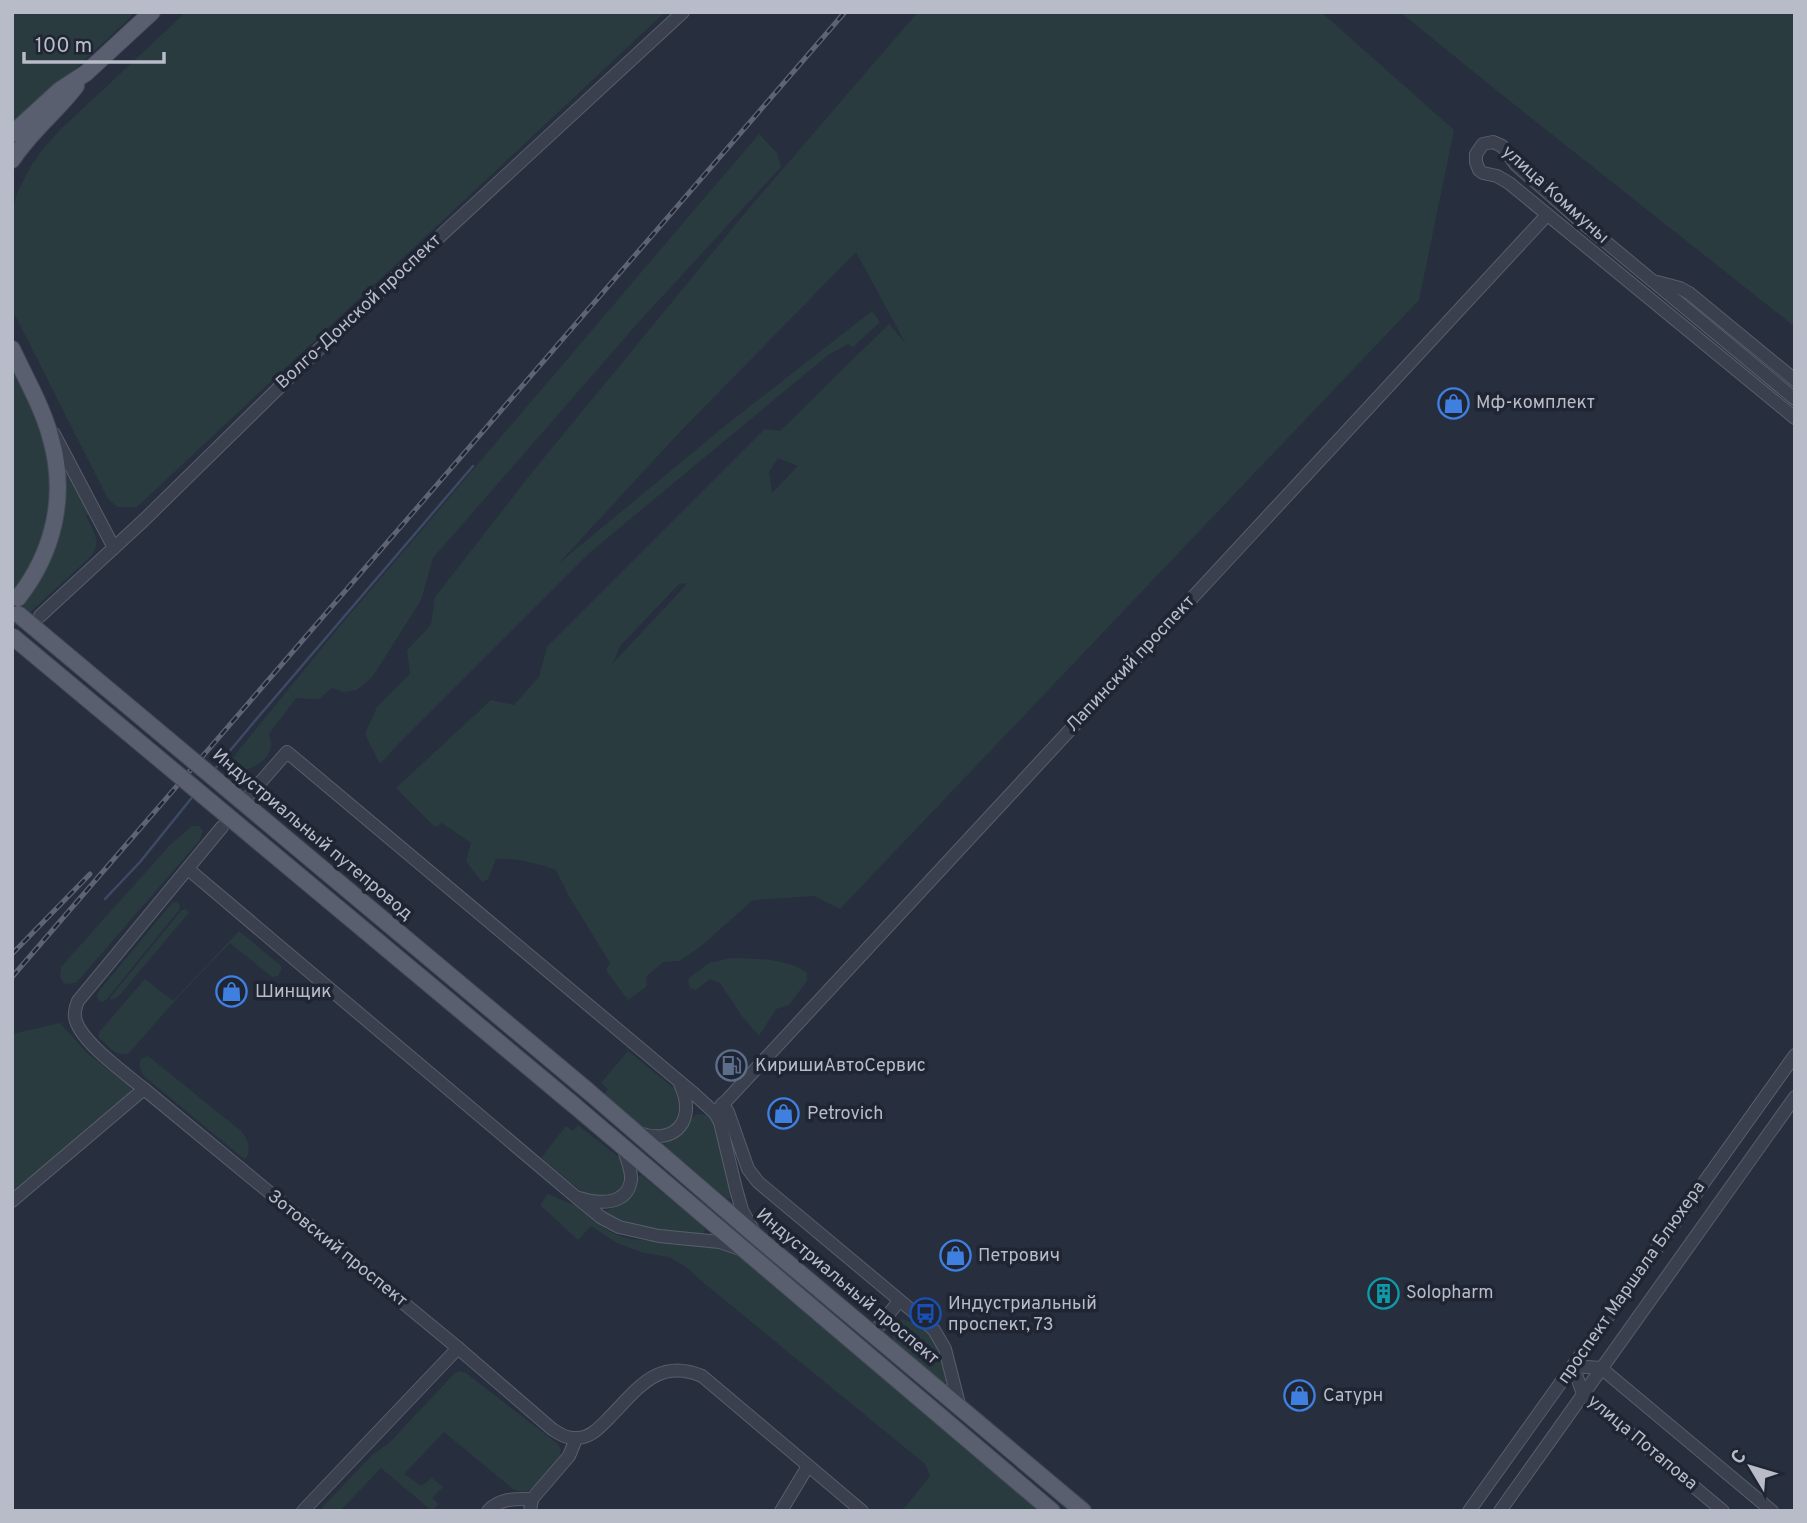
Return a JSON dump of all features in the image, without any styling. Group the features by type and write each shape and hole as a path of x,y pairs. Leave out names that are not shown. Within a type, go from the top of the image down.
{"main road":[{"path":"12,134 60,90 86,73 152,12"},
{"path":"12,160 21,146 67,98 86,73"},
{"path":"12,349 42,412 51,439 56,463 58,505 51,539 40,564 15,603"},
{"name":"Индустриальный путепровод","path":"15,603 587,1091"},
{"path":"12,636 575,1106 1052,1511"},
{"name":"Индустриальный проспект","path":"587,1091 1083,1511"}],"street":[{"name":"Волго-Донской проспект","path":"40,616 114,548 292,374 683,12"},
{"name":"улица Коммуны","path":"1795,399 1572,214 1516,165 1502,146 1488,142 1478,149 1476,162 1479,170 1503,179 1795,418"},
{"name":"Лапинский проспект","path":"719,1108 1547,215"},
{"path":"1653,281 1689,293 1795,380"},
{"path":"42,412 114,548"},
{"path":"251,793 286,752 678,1081 728,1112 748,1170 758,1182 934,1330 945,1349 960,1408"},
{"name":"Зотовский проспект","path":"222,827 78,1001 75,1018 79,1028 101,1053 144,1090 458,1348 552,1429 564,1437 576,1439"},
{"path":"188,869 602,1218 620,1227 659,1236 720,1242 744,1251"},
{"name":"проспект Маршала Блюхера","path":"1469,1511 1795,1055"},
{"path":"635,1131 662,1137 675,1132 682,1125 687,1103 678,1081"},
{"path":"12,1201 144,1090"},
{"name":"проспект Маршала Блюхера","path":"1500,1511 1795,1097"},
{"path":"719,1108 733,1181 742,1210 757,1237"},
{"path":"576,1197 590,1202 609,1203 628,1189 631,1178 623,1147"},
{"path":"873,1334 899,1301"},
{"path":"303,1511 458,1348"},
{"name":"улица Потапова","path":"1723,1511 1583,1394 1573,1366 1601,1368 1772,1511"},
{"path":"488,1511 509,1499 531,1505 569,1457 576,1439 596,1431 634,1392 657,1374 680,1369 702,1376 862,1511"},
{"path":"781,1511 808,1466"}],"shaded area":[{"path":"12,12 136,12 12,128"},
{"path":"186,12 665,12 137,507 117,507 107,497 14,313 12,210 18,191 42,150"},
{"path":"918,12 1321,12 1454,130 1419,300 840,909 814,896 753,900 700,947 679,961 663,962 646,977 647,986 628,1000 606,970 610,963 556,870 511,859 496,859 488,879 482,882 466,861 471,843 442,823 435,827 396,788 491,700 514,705 539,677 547,647 765,429 780,431 889,324 906,344 856,252 676,436 558,564 726,425 872,311 880,322 853,347 848,344 828,355 588,554 380,764 365,734 377,707 410,674 407,650 431,625 435,597 534,470 755,201","holes":["778,458 798,466 772,493 769,472","679,584 687,584 613,663 620,646"]},
{"path":"1400,12 1795,12 1795,327 1496,90"},
{"path":"759,134 777,153 781,167 637,324 433,558 421,600 373,676 357,690 344,692 332,688 319,699 296,698 269,734 271,745 267,757 251,768 232,770 231,761 239,750 339,627"},
{"path":"16,371 36,415 50,463 51,504 38,555 14,594 12,372"},
{"path":"67,472 89,514 86,516 96,537 96,547 90,557 12,629 12,614 37,583 54,550 60,532"},
{"path":"192,826 199,826 203,831 199,841 76,983 64,984 60,977 61,967 169,846"},
{"path":"172,903 180,905 179,910 106,1000 99,1001 99,991"},
{"path":"185,909 189,912 185,917 118,997 111,1000 113,994"},
{"path":"239,931 280,965 282,968 278,976 272,977 230,943 129,1053 117,1053 100,1039 100,1031 145,979 173,1001"},
{"path":"732,958 781,962 807,973 807,981 789,1005 776,1009 759,1036 720,983 710,979 696,990 690,988 688,979 709,963"},
{"path":"60,1023 87,1053 131,1088 132,1096 12,1195 12,1034"},
{"path":"628,1051 676,1090 680,1109 672,1127 663,1131 641,1126 603,1096 608,1089 601,1083"},
{"path":"148,1056 241,1131 248,1143 247,1157 244,1159 144,1076 140,1061"},
{"path":"697,1114 708,1115 714,1121 732,1196 730,1199 665,1146 665,1143 680,1135"},
{"path":"578,1125 620,1158 624,1178 613,1196 586,1195 541,1158 566,1126 573,1131"},
{"path":"641,1175 705,1227 704,1232 633,1229 603,1212 625,1199 637,1177"},
{"path":"548,1194 574,1205 605,1229 621,1236 713,1245 731,1250 1042,1511 902,1511 930,1476 925,1464 686,1267 669,1257 644,1253 615,1242 591,1226 578,1240 540,1205"},
{"path":"901,1319 921,1327 934,1341 949,1379 946,1382 942,1382 893,1340 893,1324"},
{"path":"460,1371 558,1444 560,1455 538,1483 524,1492 513,1489 444,1432 404,1474 421,1486 432,1478 443,1487 432,1498 438,1504 432,1511 381,1468 340,1511 319,1511 372,1455 389,1443 455,1373"}],"waterway":[{"path":"213,771 473,466"},
{"path":"105,899 140,862 194,795"}],"railway":[{"path":"12,977 845,12"},
{"path":"12,954 90,874"}],"place":[{"name":"Мф-комплект","path":"1453,403"},
{"name":"Шинщик","path":"232,992"},
{"name":"КиришиАвтоСервис","path":"732,1066"},
{"name":"Petrovich","path":"784,1114"},
{"name":"Петрович","path":"955,1256"},
{"name":"Solopharm","path":"1383,1293"},
{"name":"Индустриальный проспект, 73","path":"925,1314"},
{"name":"Сатурн","path":"1300,1396"}]}
